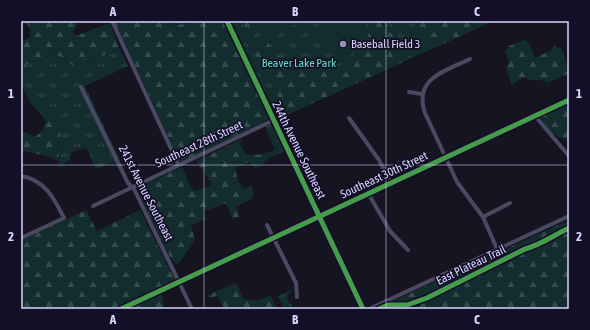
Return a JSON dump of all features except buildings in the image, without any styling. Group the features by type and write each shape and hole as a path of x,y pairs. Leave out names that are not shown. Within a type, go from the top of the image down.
{"street":[{"path":"112,21 178,164"},
{"name":"244th Avenue Southeast","path":"227,21 363,309"},
{"path":"470,59 431,79 422,94 422,101 425,113 462,191 483,217 497,249"},
{"name":"241st Avenue Southeast","path":"81,88 192,309"},
{"path":"409,92 422,94"},
{"name":"Southeast 30th Street","path":"121,309 569,100"},
{"path":"535,116 569,156"},
{"path":"349,118 352,126 379,160 391,183"},
{"name":"Southeast 28th Street","path":"93,206 178,164 274,120"},
{"path":"21,176 34,179 50,191 64,218 21,238"},
{"path":"368,194 390,231 408,250"},
{"path":"483,217 510,203"},
{"path":"369,309 569,216"},
{"path":"267,225 296,283 296,297"}],"green space":[{"path":"25,21 79,21 73,32 76,35 110,23 119,48 76,68 66,60 48,50 44,53 47,58 44,61 39,64 33,64 31,61 28,63 24,72 21,72 21,42 30,37 31,30"},
{"path":"113,21 224,21 269,119 182,162 178,160 147,90"},
{"name":"Beaver Lake Park","path":"230,21 493,21 278,119"},
{"path":"242,21 252,21 257,40 267,42 273,51 272,54 321,66 321,64 335,60 339,66 351,58 361,48 368,35 371,21 381,21 412,58 278,119 282,113 281,103 256,55 253,39"},
{"path":"259,21 303,21 265,39"},
{"name":"Baseball Field 3","path":"316,21 365,21 365,28 358,47 349,57 337,64"},
{"path":"413,21 493,21 432,49 418,36"},
{"path":"525,40 529,43 535,58 550,51 554,46 562,49 569,73 547,83 541,80 528,80 525,77 512,84 506,69 509,62 505,52 509,46"},
{"path":"119,48 128,66 85,86 119,158 115,162 95,169 88,150 83,148 72,152 70,159 59,168 60,149 51,113 42,115 33,106 24,90 21,72 24,71 28,63 48,50 66,60 76,68"},
{"path":"569,103 569,140 552,133 545,126 540,117"},
{"path":"51,113 58,123 59,129 60,149 58,161 49,157 21,150 21,130 35,137 43,130 46,122 42,115"},
{"path":"270,125 274,129 284,151 267,159 261,166 255,168 249,162 235,168 238,181 244,189 251,186 253,190 253,198 236,207 239,217 233,219 226,203 202,212 207,219 191,225 195,240 180,262 176,264 170,257 141,198 139,187 182,167 190,186 194,191 209,187 212,184 196,161 242,139 240,144 246,154 253,155 268,153 275,150 265,127"},
{"path":"86,210 97,231 140,210 175,280 114,309 23,309 21,306 21,240"},
{"path":"569,220 569,309 399,309 395,300"},
{"path":"236,283 244,299 258,300 271,296 277,309 225,309 217,296 208,298 208,295"},
{"path":"293,289 287,297 293,306 284,309 278,296"},
{"path":"162,293 164,309 128,309"}],"waterway":[{"path":"167,21 173,25 199,21"}],"cycle path":[{"path":"227,21 363,309"},
{"path":"121,309 569,100"},
{"name":"East Plateau Trail","path":"379,309 388,305 407,305 427,298 569,228"}],"place":[{"name":"Baseball Field 3","path":"343,44"}]}
